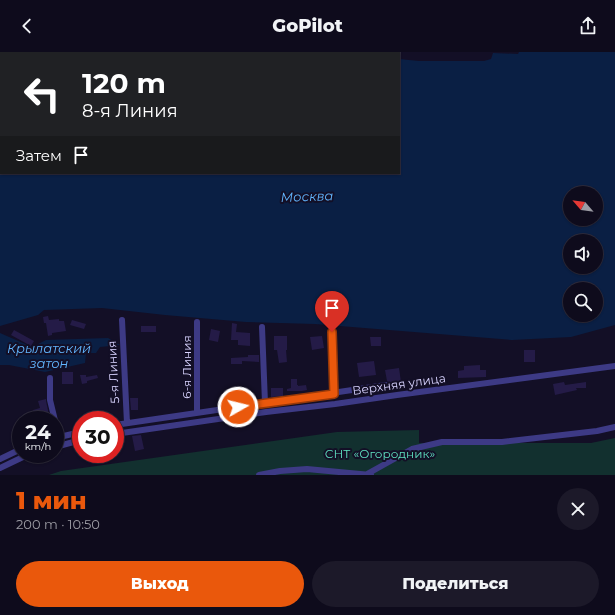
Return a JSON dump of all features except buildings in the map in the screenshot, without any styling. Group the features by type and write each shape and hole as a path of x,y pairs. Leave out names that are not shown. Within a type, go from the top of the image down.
{"street":[{"name":"5-я Линия","path":"122,320 126,423"},
{"name":"6-я Линия","path":"197,322 197,412"},
{"path":"262,327 265,403"},
{"path":"332,332 334,394"},
{"name":"Верхняя улица","path":"124,433 266,412 335,404 397,394 615,366"},
{"path":"50,378 50,400 52,411"},
{"path":"126,423 334,394 386,385"},
{"path":"259,475 280,471 307,470 370,475 412,449 442,442 502,442 615,428"},
{"path":"0,459 12,454"},
{"path":"0,468 12,462"}],"green space":[{"name":"СНТ «Огородник»","path":"419,430 419,443 591,443 615,438 615,475 49,475 61,471 337,432"}],"water":[{"name":"Москва","path":"519,52 615,52 615,325 571,337 512,340 315,324 246,322 102,308 44,310 38,315 0,326 0,174 400,174 400,59 419,61 484,61 491,59 493,53 518,54"},
{"name":"Крылатский затон","path":"0,333 32,347 46,340 108,338 120,345 100,347 96,353 86,353 85,363 45,372 9,365 0,365"}],"route":[{"path":"238,407 334,394 332,332"}]}
